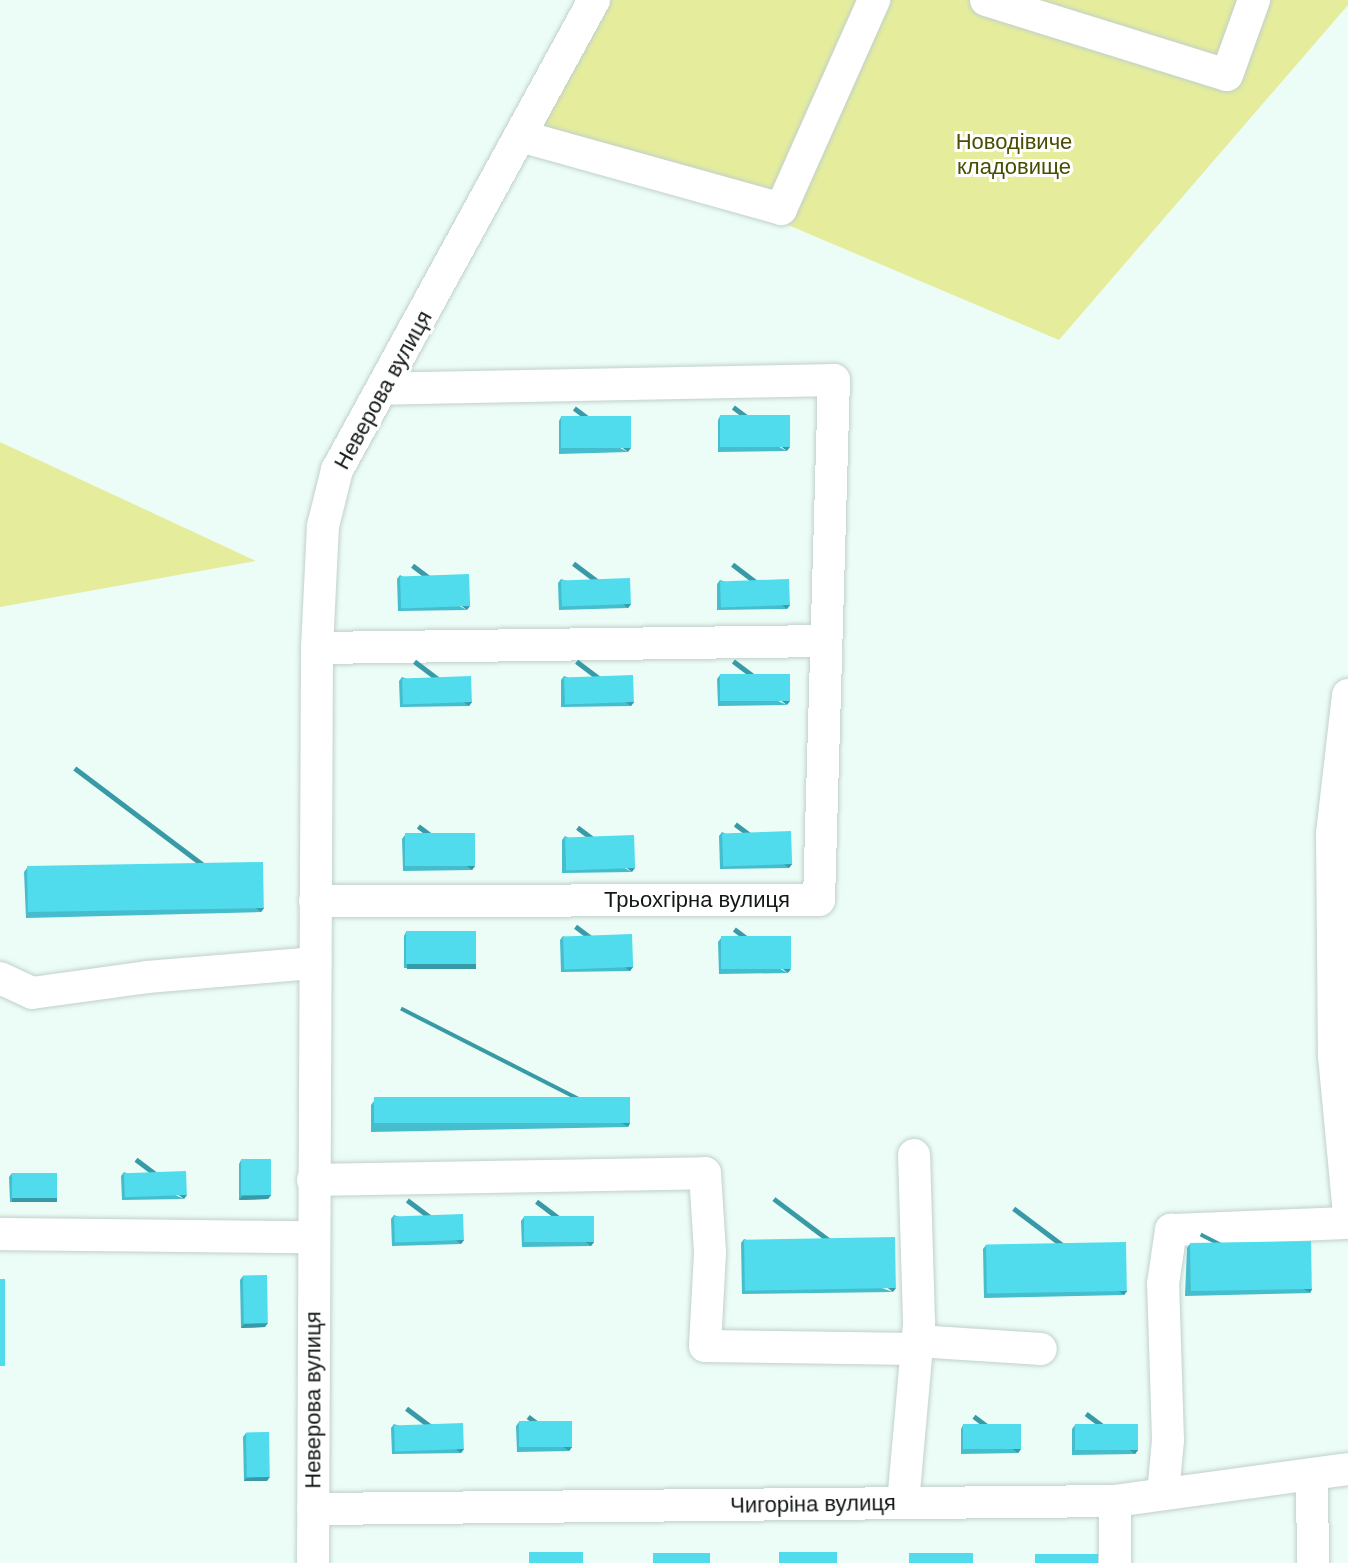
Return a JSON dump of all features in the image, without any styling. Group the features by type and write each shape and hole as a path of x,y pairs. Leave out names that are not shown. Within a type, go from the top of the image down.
{"street":[{"name":"Неверова вулиця","path":"313,1563 312,1237 317,648 326,512 337,470 385,389 594,0"},
{"path":"520,136 781,209 874,0"},
{"path":"986,0 1049,9 1227,75 1254,0"},
{"name":"Трьохгірна вулиця","path":"315,901 819,900 834,380 385,389"},
{"path":"317,648 825,641"},
{"path":"1348,695 1332,834 1334,1056 1348,1204"},
{"path":"0,978 32,993 147,977 315,963"},
{"path":"903,1503 917,1345 914,1155"},
{"path":"313,1180 705,1173 710,1253 705,1346 917,1345 1041,1349"},
{"path":"1163,1494 1168,1440 1163,1284 1171,1230 1348,1223"},
{"path":"0,1234 312,1237"},
{"name":"Чигоріна вулиця","path":"313,1509 1115,1501 1348,1469"},
{"path":"1312,1474 1313,1563"},
{"path":"1115,1501 1115,1563"}],"green space":[{"name":"Новодівиче кладовище","path":"605,0 1348,0 1348,5 1059,340 788,225 535,129"},
{"path":"0,442 256,561 0,607"}],"building":[{"path":"720,415 790,415 790,447 720,447"},
{"path":"561,416 631,416 631,448 561,448"},
{"path":"469,574 470,606 401,608 400,576"},
{"path":"630,578 631,604 562,606 561,580"},
{"path":"789,579 790,605 721,607 720,581"},
{"path":"720,674 790,674 790,701 720,701"},
{"path":"633,675 634,702 565,704 564,677"},
{"path":"471,676 472,702 403,704 402,678"},
{"path":"791,831 792,864 723,866 722,833"},
{"path":"405,833 475,833 475,866 405,866"},
{"path":"634,835 635,868 566,870 565,837"},
{"path":"263,862 264,908 28,912 27,866"},
{"path":"406,931 476,931 476,964 406,964"},
{"path":"632,934 633,967 564,969 563,936"},
{"path":"721,936 791,936 791,969 721,969"},
{"path":"374,1097 630,1097 630,1123 374,1123"},
{"path":"241,1159 271,1159 271,1195 241,1195"},
{"path":"186,1171 187,1195 125,1197 124,1173"},
{"path":"12,1173 57,1173 57,1198 12,1198"},
{"path":"463,1214 464,1240 395,1242 394,1216"},
{"path":"524,1216 594,1216 594,1242 524,1242"},
{"path":"895,1237 896,1288 745,1291 744,1240"},
{"path":"1311,1241 1312,1289 1191,1291 1190,1243"},
{"path":"1126,1242 1127,1291 987,1293 986,1244"},
{"path":"243,1275 267,1275 268,1323 244,1323"},
{"path":"0,1279 5,1279 5,1366 0,1366"},
{"path":"519,1421 572,1421 572,1447 519,1447"},
{"path":"463,1423 464,1449 395,1451 394,1425"},
{"path":"963,1424 1021,1424 1021,1449 963,1449"},
{"path":"1075,1424 1138,1424 1138,1450 1075,1450"},
{"path":"246,1432 269,1432 270,1477 247,1477"},
{"path":"529,1552 583,1552 583,1563 529,1563"},
{"path":"779,1552 837,1552 837,1563 779,1563"},
{"path":"653,1553 710,1553 710,1563 653,1563"},
{"path":"909,1553 973,1553 973,1563 909,1563"},
{"path":"1035,1554 1098,1554 1098,1563 1035,1563"}]}
